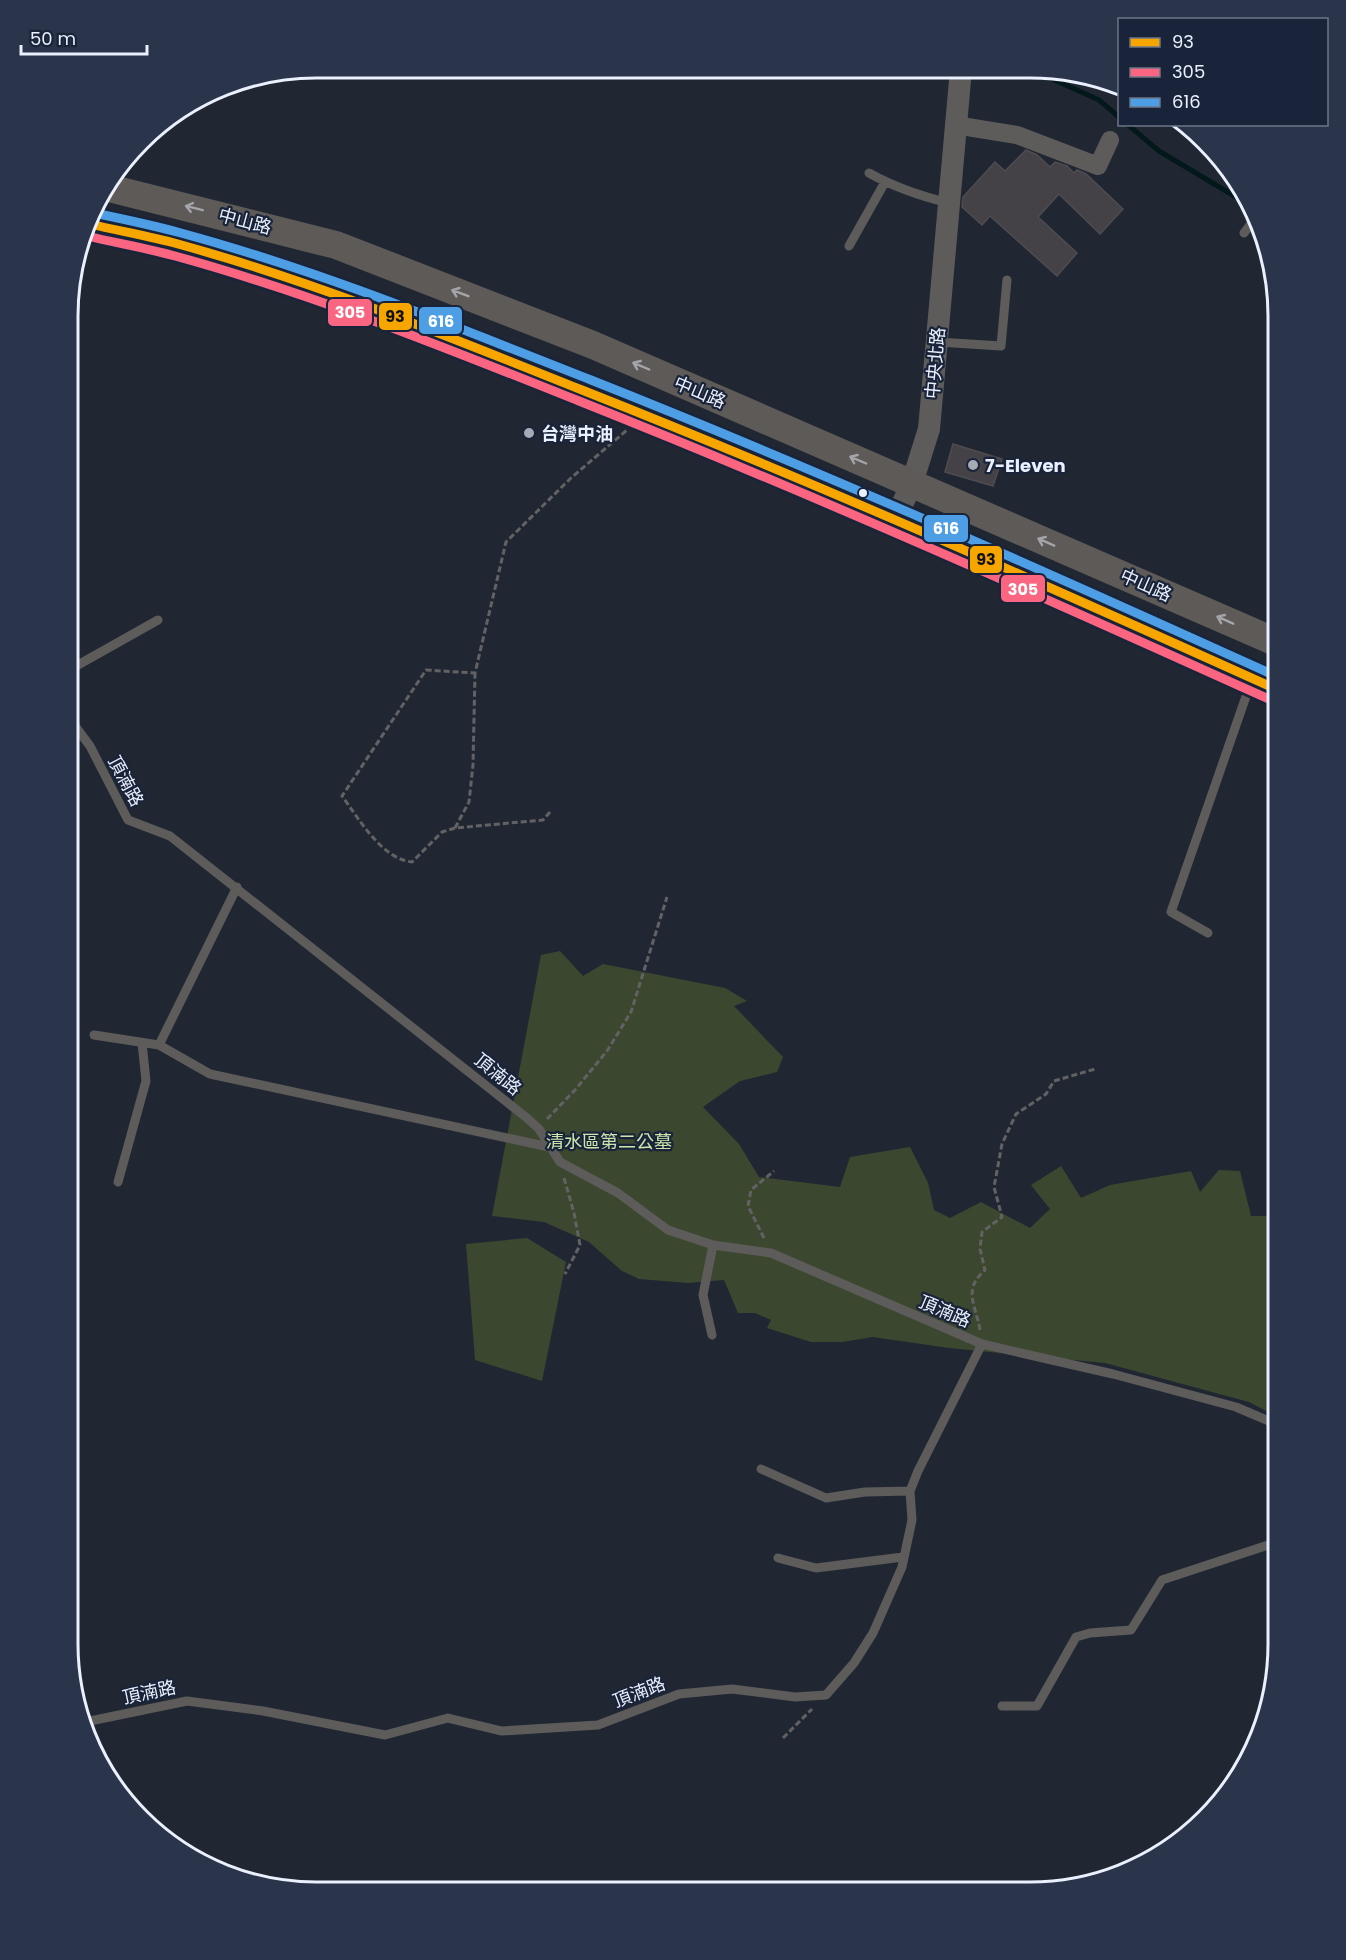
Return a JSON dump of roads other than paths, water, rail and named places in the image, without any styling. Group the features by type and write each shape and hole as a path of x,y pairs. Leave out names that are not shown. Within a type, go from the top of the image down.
{"main road":[{"name":"中山路","path":"115,189 336,245 593,345 1268,639"},
{"path":"96,225 189,247 302,284 647,414 896,518 1268,685"}],"street":[{"name":"中央北路","path":"896,518 912,483 929,429 960,78"},
{"path":"955,125 1017,135 1098,166 1110,140"}],"lane":[{"path":"869,173 918,196 949,203"},
{"path":"849,246 885,182"},
{"path":"1244,233 1250,225"},
{"path":"938,342 1001,346 1007,280"},
{"path":"78,665 158,620"},
{"path":"1208,933 1171,912 1253,678"},
{"name":"頂湳路","path":"78,730 90,746 128,820 170,836 237,886 539,1129 560,1162 618,1193 668,1230 713,1245 771,1253 982,1344 1113,1374 1236,1407 1268,1421"},
{"path":"159,1045 237,886"},
{"path":"94,1035 159,1045 210,1074 549,1146"},
{"path":"118,1182 146,1081 142,1043"},
{"path":"712,1335 703,1294 713,1245"},
{"name":"頂湳路","path":"91,1721 187,1701 282,1714 385,1735 448,1718 502,1731 598,1725 679,1694 732,1689 795,1697 826,1695 854,1663 873,1633 902,1567 912,1520 910,1491 918,1470 982,1344"},
{"path":"761,1470 826,1498 865,1492 910,1491"},
{"path":"1002,1706 1037,1706 1076,1637 1131,1630 1162,1580 1268,1545"},
{"path":"778,1558 816,1568 903,1557"}],"waterway":[{"path":"1053,79 1099,100 1118,116"},
{"path":"1129,126 1159,151 1236,197"}],"place":[{"name":"台灣中油","path":"529,433"},
{"name":"7-Eleven","path":"973,465"}],"park label":[{"name":"清水區第二公墓","path":"609,1141"}]}
